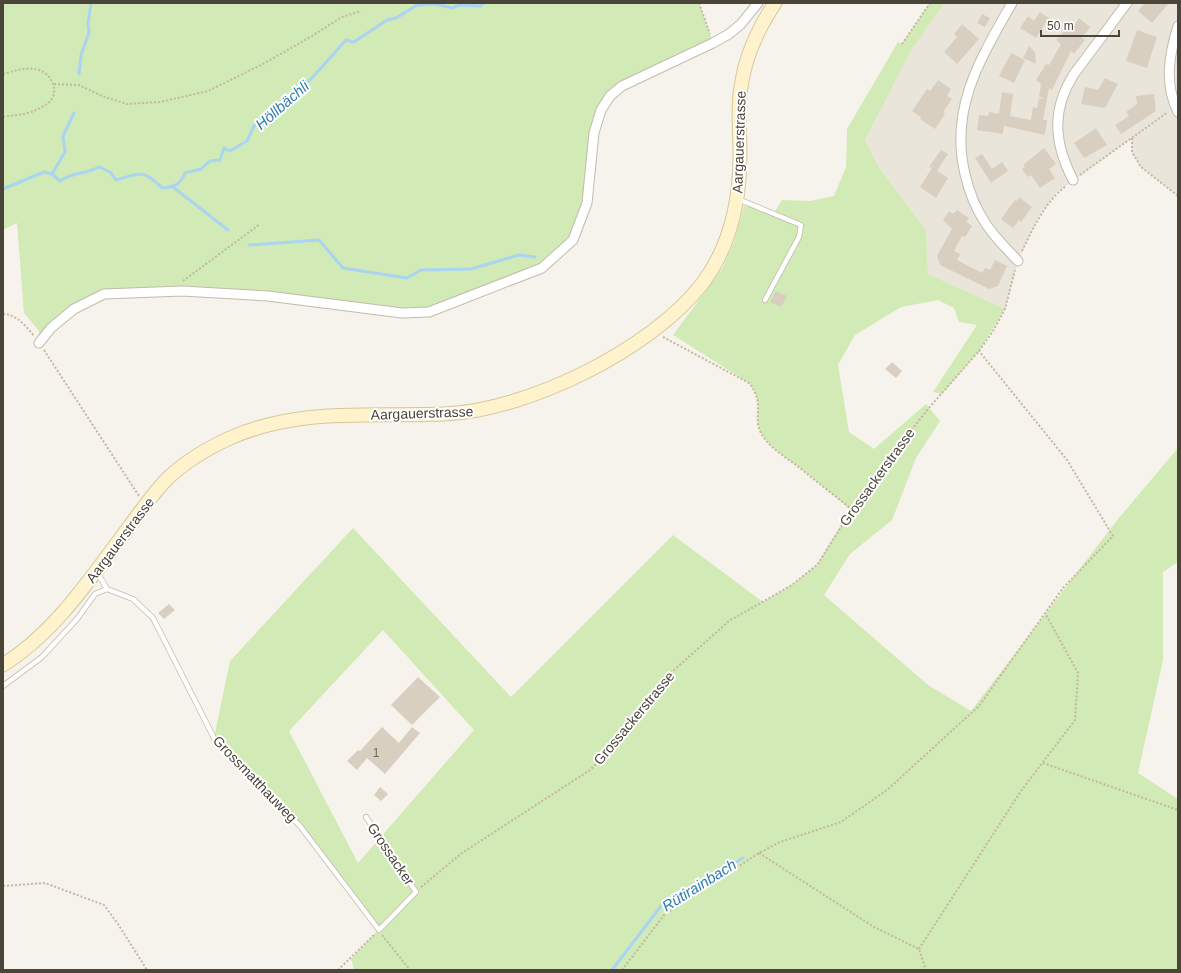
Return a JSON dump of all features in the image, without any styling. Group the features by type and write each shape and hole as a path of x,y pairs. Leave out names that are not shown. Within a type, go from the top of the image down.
{"main road":[{"name":"Aargauerstrasse","path":"3,665 36,641 52,626 168,478 190,460 230,438 252,430 308,416 446,414 495,408 540,392 602,363 652,332 687,302 716,264 725,243 737,199 740,168 740,92 752,43 775,3"}],"street":[{"path":"39,343 51,328 74,309 104,294 169,291 268,296 402,313 429,312 542,268 573,240 587,203 594,133 601,110 610,96 622,86 713,43 741,24 758,3"},
{"path":"1012,3 980,61 967,93 962,114 960,149 968,189 977,210 997,239 1018,261"},
{"path":"1073,180 1064,162 1058,137 1058,118 1061,100 1067,85 1074,74 1127,3"},
{"path":"1177,109 1171,90 1169,71 1173,44 1178,26"}],"lane":[{"path":"737,199 801,225 799,238 765,300"},
{"path":"3,686 42,657 77,619 96,594 107,589 96,570"},
{"name":"Grossmatthauweg","path":"107,589 133,599 153,618 214,738 300,826 378,930"},
{"name":"Grossacker","path":"366,817 416,892"},
{"path":"378,930 416,892"}],"path":[{"path":"699,3 713,43"},
{"path":"902,44 930,3"},
{"path":"54,84 78,85 102,96 127,104 160,102 208,91 263,64 342,17 361,11"},
{"path":"3,74 26,68 40,70 49,76 54,84 54,92 51,100 35,111 3,116"},
{"name":"Grossackerstrasse","path":"416,892 462,852 590,770 605,755 664,679 729,621 792,585 817,565 850,509 928,409 979,351 1005,309 1018,261 1039,216 1056,193 1132,138 1177,109"},
{"path":"1132,138 1132,152 1141,167 1178,196"},
{"path":"169,291 260,224"},
{"path":"3,314 8,314 25,325 39,343 145,506"},
{"path":"652,332 749,383 756,392 759,400 758,420 761,432 772,446 850,509"},
{"path":"622,970 665,914 759,853 780,842 841,822 888,790 979,706 1063,588 1114,536 1067,460 979,351"},
{"path":"919,949 1021,791 1075,720 1078,673 1045,613"},
{"path":"1043,763 1178,810"},
{"path":"759,853 874,927 919,949 926,970"},
{"path":"3,886 45,883 104,905 147,970"},
{"path":"338,970 351,959 378,930 410,970"}],"shaded area":[{"path":"945,3 1178,3 1178,196 1141,167 1132,152 1132,138 1056,193 1039,216 1018,261 1005,309 928,274 926,230 880,169 865,140 912,49"}],"green space":[{"path":"3,3 699,3 713,43 622,86 601,110 587,203 573,240 542,268 429,312 268,296 104,294 74,309 39,343 39,331 24,313 17,223 3,230"},
{"path":"930,3 945,3 912,49 865,140 880,169 926,230 928,274 1005,309 979,351 942,394 933,392 977,325 959,322 954,308 938,300 901,307 855,335 838,365 849,432 874,449 926,404 940,421 916,458 892,520 850,554 824,595 928,685 971,711 1118,519 1178,448 1178,562 1163,572 1163,660 1138,773 1178,799 1178,970 354,970 351,959 378,930 300,826 214,738 230,661 353,528 511,697 673,535 763,602 792,585 817,565 850,509 779,452 764,438 759,427 757,397 749,383 673,335 722,269 734,242 744,206 763,208 774,213 782,200 810,201 834,196 846,167 847,129 898,42 902,44","holes":["383,630 474,730 358,863 289,731"]}],"building":[{"path":"1145,3 1169,3 1152,23 1138,11"},
{"path":"1040,12 1049,18 1036,38 1020,28 1028,16 1034,21"},
{"path":"982,14 990,18 985,27 977,23"},
{"path":"1079,18 1090,27 1082,38 1085,40 1074,54 1071,51 1052,90 1049,88 1043,120 1047,120 1045,135 1004,126 1003,134 977,130 979,115 988,116 989,112 999,114 1002,92 1013,94 1010,116 1031,120 1033,107 1037,108 1039,98 1045,99 1039,96 1041,84 1036,80 1046,64 1049,65 1061,44 1056,40 1067,27 1071,30"},
{"path":"962,24 979,39 957,64 944,52 957,37 954,34"},
{"path":"1137,30 1157,37 1147,68 1126,61"},
{"path":"1029,46 1035,52 1036,64 1023,58"},
{"path":"1011,53 1025,60 1014,83 999,76"},
{"path":"1105,78 1118,84 1105,108 1081,104 1085,87 1098,90"},
{"path":"938,80 951,89 947,96 952,99 943,112 945,114 935,129 920,119 921,117 912,111 927,89 930,91"},
{"path":"1154,94 1156,111 1121,134 1115,125 1129,116 1126,112 1137,104 1136,96"},
{"path":"1096,128 1107,145 1084,158 1074,143"},
{"path":"1044,148 1056,164 1049,169 1055,178 1040,188 1031,175 1028,177 1022,169 1025,167 1023,165"},
{"path":"941,150 948,154 937,171 948,178 936,198 920,187 932,168 929,167"},
{"path":"982,154 992,169 1002,162 1008,171 991,183 975,158"},
{"path":"1019,197 1032,207 1021,222 1019,220 1013,228 1001,219"},
{"path":"957,210 969,218 966,222 972,226 965,237 962,236 954,251 960,254 957,260 982,273 985,268 990,270 995,260 1007,266 998,286 989,289 940,265 937,256 952,229 943,220 949,211 953,214"},
{"path":"776,291 787,296 781,307 770,302"},
{"path":"892,362 902,371 896,378 885,369"},
{"path":"169,604 175,610 164,619 158,613"},
{"path":"418,677 440,697 412,725 391,705"},
{"path":"382,727 399,743 412,727 420,733 385,774 367,758 357,770 347,761 358,750 360,751"},
{"path":"380,787 388,794 381,801 374,795"}],"waterway":[{"path":"79,74 81,55 89,33 88,24 91,3"},
{"name":"Höllbächli","path":"3,189 44,172 52,174 60,181 70,176 99,167 110,172 116,180 141,174 146,175 162,188 174,186 179,183 185,173 201,169 210,161 220,160 224,148 230,151 247,141 254,126 312,78 346,40 354,42 387,20 396,18 417,5 436,4 452,8 459,5 481,6 484,3"},
{"path":"52,174 65,152 63,136 74,113"},
{"path":"173,187 228,230"},
{"path":"249,245 319,240 343,268 407,278 421,270 471,269 519,255 535,257"},
{"name":"Rütirainbach","path":"612,970 661,906 743,858"}]}
